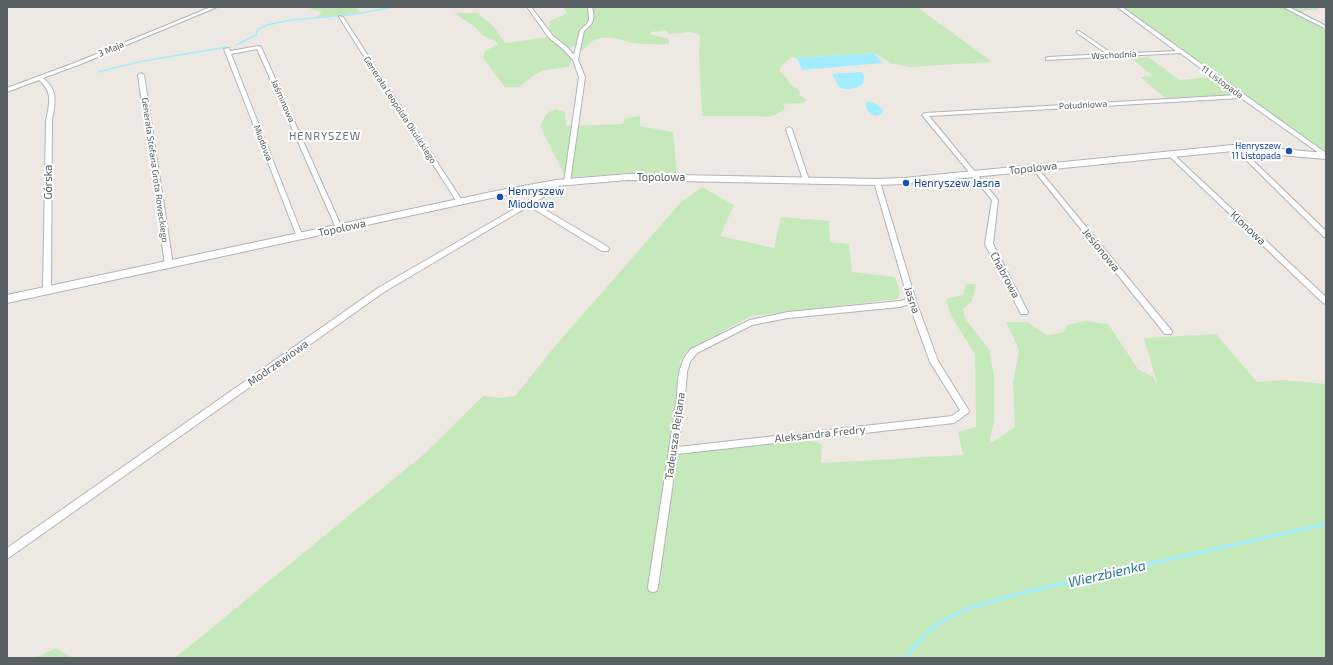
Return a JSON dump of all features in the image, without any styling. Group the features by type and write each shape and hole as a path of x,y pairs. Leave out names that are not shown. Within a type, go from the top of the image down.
{"street":[{"name":"3 Maja","path":"7,90 215,7"},
{"path":"529,7 551,37 565,48 575,60 582,77 567,182"},
{"path":"575,60 582,30 589,26 592,22 590,7"},
{"name":"11 Listopada","path":"1119,7 1326,156"},
{"path":"1285,7 1326,28"},
{"name":"Generała Leopolda Okulickiego","path":"341,18 460,202"},
{"path":"1079,32 1111,55"},
{"name":"Jaśminowa","path":"228,51 259,47 339,228"},
{"name":"Miodowa","path":"228,51 300,237"},
{"name":"Wschodnia","path":"1048,59 1180,52"},
{"name":"Generała Stefana Grota Roweckiego","path":"141,75 169,265"},
{"name":"Górska","path":"40,78 46,82 53,93 49,121 47,290"},
{"name":"Południowa","path":"974,174 925,115 1241,96"},
{"path":"789,129 806,180"},
{"path":"1237,148 1326,235"},
{"name":"Topolowa","path":"7,299 460,202 556,183 628,177 877,182 904,181 1237,148 1326,156"},
{"name":"Klonowa","path":"1170,154 1326,301"},
{"name":"Jesionowa","path":"1034,167 1168,332"},
{"name":"Chabrowa","path":"974,174 995,200 989,244 1024,312"},
{"name":"Jasna","path":"877,182 912,301 934,362 965,411"},
{"name":"Modrzewiowa","path":"7,554 381,290 554,188 556,183"},
{"path":"529,203 604,249"},
{"name":"Tadeusza Rejtana","path":"653,587 681,397 683,369 688,356 694,351 750,323 788,315 900,304 912,301"},
{"name":"Aleksandra Fredry","path":"673,451 954,419 965,411"}],"green space":[{"path":"310,7 356,7 360,12 317,17 321,12 311,9"},
{"path":"563,7 917,7 991,62 910,67 893,64 874,53 797,58 792,57 782,65 779,71 787,78 790,84 799,90 800,95 807,100 803,103 783,104 785,108 768,117 702,116 699,54 700,35 691,32 669,34 666,30 651,32 650,34 669,39 669,44 634,43 619,39 599,38 592,41 582,51 579,50 576,45 566,50 571,61 569,67 545,70 534,75 519,87 505,87 483,58 485,51 498,44 494,40 482,35 475,27 454,13 478,13 494,27 505,43 549,37 555,40 549,30 550,21 567,13"},
{"path":"1121,7 1319,7 1317,10 1306,10 1302,12 1322,23 1315,24 1326,31 1326,154"},
{"path":"1148,57 1180,80 1211,77 1236,95 1169,101 1140,77 1153,76 1131,58"},
{"path":"555,109 565,112 566,126 623,124 625,118 640,116 640,126 673,132 677,173 628,173 566,178 540,126 546,114"},
{"path":"702,187 734,205 720,236 774,248 781,217 829,221 830,242 849,244 852,272 895,277 900,291 898,299 751,316 688,350 680,361 679,396 671,453 799,437 822,444 821,463 963,455 958,432 976,427 975,354 951,316 946,299 963,295 966,284 976,284 972,301 963,309 966,320 989,349 994,376 994,421 989,444 1015,427 1013,383 1019,350 1006,322 1027,322 1047,335 1063,333 1067,325 1085,321 1108,324 1138,369 1153,377 1158,386 1144,338 1216,334 1257,382 1283,380 1326,384 1326,658 175,658 423,455 483,396 501,398 515,396 556,345 681,202"},
{"path":"56,648 73,658 35,658"}],"water":[{"path":"874,53 882,63 802,70 797,58"},
{"path":"861,72 864,76 863,84 849,89 840,88 832,74"},
{"path":"868,102 875,103 880,107 883,110 882,114 870,114 865,104"}],"waterway":[{"path":"236,45 256,35 258,29 267,25 290,20 349,15 394,7"},
{"path":"98,72 138,62 227,47"},
{"name":"Wierzbienka","path":"905,658 927,632 941,622 969,608 1021,593 1326,524"}],"place":[{"name":"Henryszew 11 Listopada","path":"1289,151"},
{"name":"Henryszew Jasna","path":"906,183"},
{"name":"Henryszew Miodowa","path":"500,197"}],"district":[{"name":"HENRYSZEW","path":"325,136"}]}
